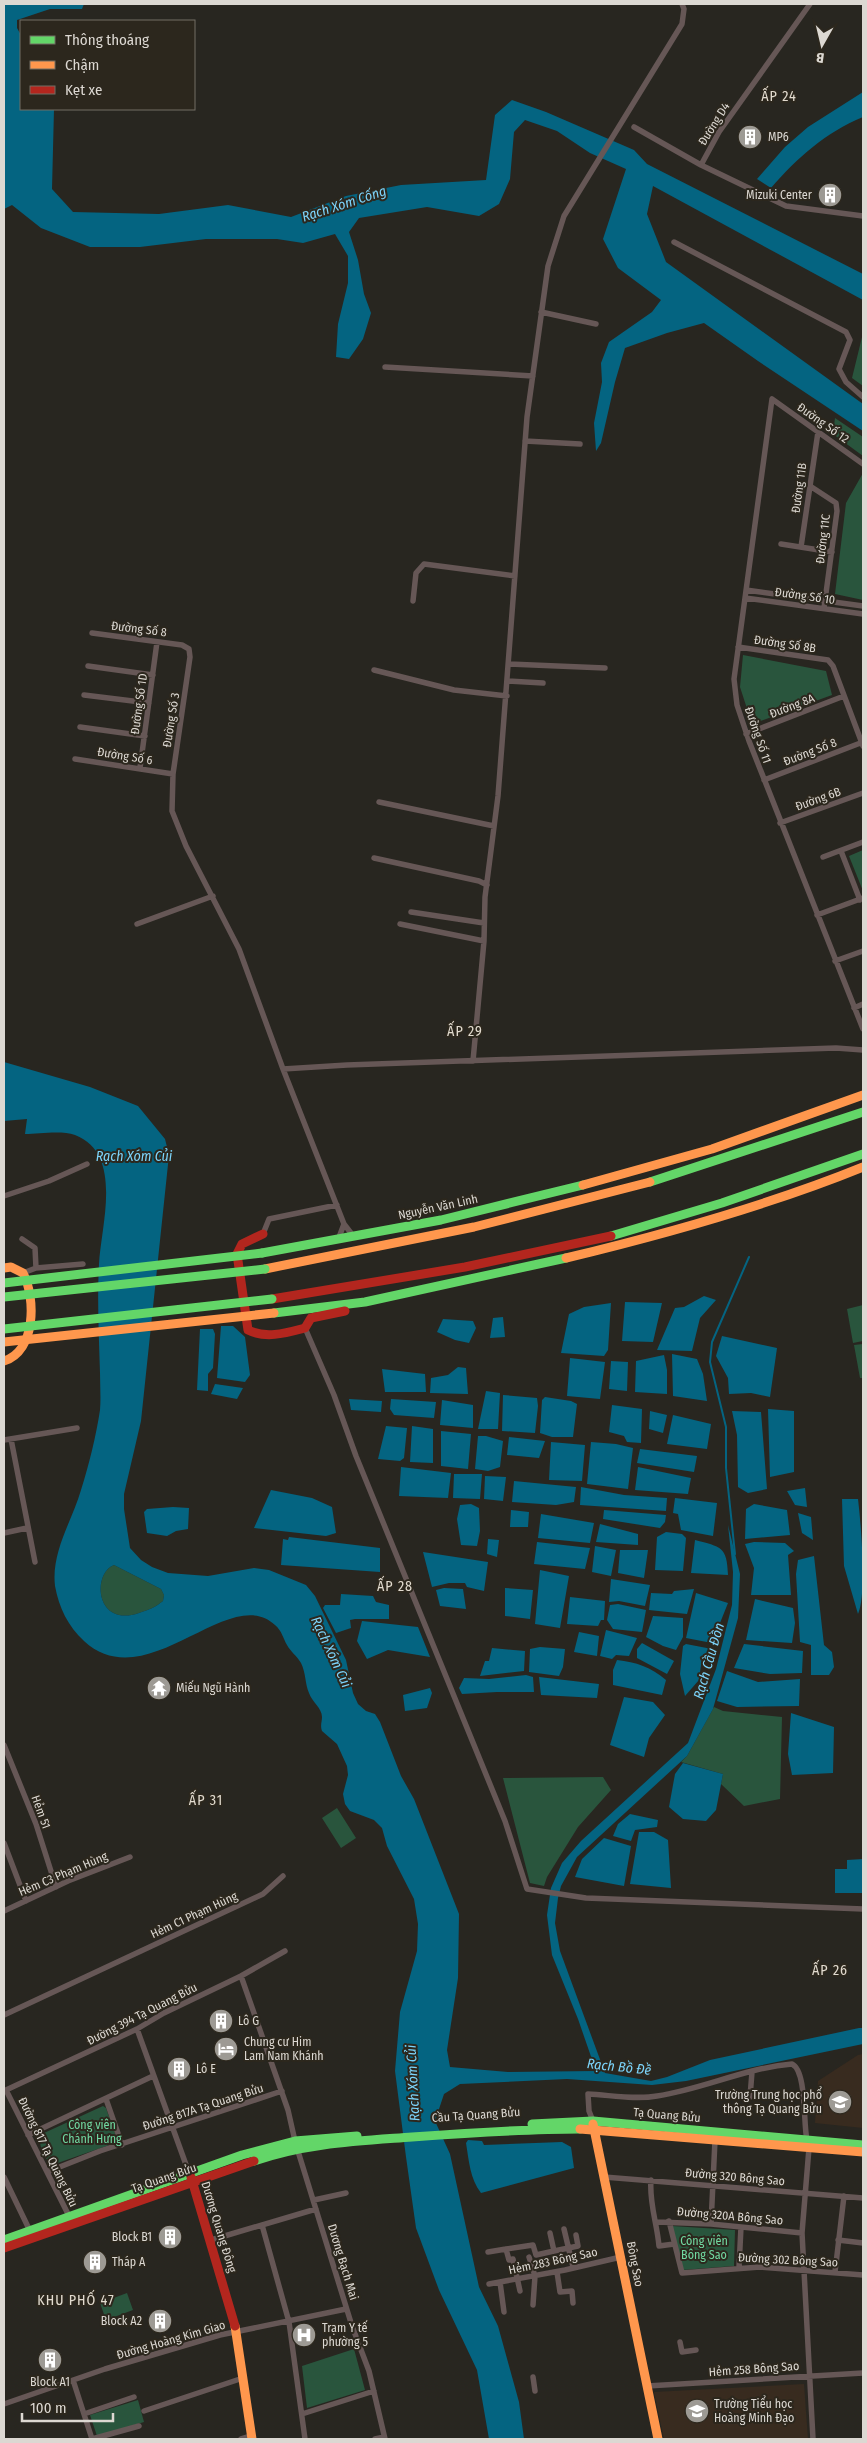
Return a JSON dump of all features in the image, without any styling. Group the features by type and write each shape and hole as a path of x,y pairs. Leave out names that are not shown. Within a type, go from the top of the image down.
{"main road":[{"name":"Nguyễn Văn Linh","path":"4,1282 262,1253 441,1220 544,1196 694,1154 863,1095"},
{"path":"4,1297 265,1268 455,1231 564,1206 717,1162 863,1112"},
{"path":"4,1329 272,1299 410,1278 552,1249 633,1230 833,1166 863,1154"},
{"path":"4,1342 365,1302 545,1263 652,1237 821,1184 863,1168"},
{"path":"263,1234 242,1244 237,1254 245,1326 251,1333 261,1335 304,1328 310,1318 362,1308 365,1302"},
{"path":"4,1268 11,1267 23,1273 29,1289 27,1334 18,1355 4,1361"},
{"name":"Tạ Quang Bửu","path":"594,2125 715,2140 863,2145"},
{"name":"Tạ Quang Bửu","path":"529,2127 594,2125 808,2144 863,2152"},
{"name":"Bông Sao","path":"594,2125 658,2439"},
{"name":"Cầu Tạ Quang Bửu","path":"336,2140 529,2127"},
{"name":"Tạ Quang Bửu","path":"4,2248 189,2172 296,2144 336,2140"},
{"name":"Tạ Quang Bửu","path":"4,2240 193,2182 296,2144"},
{"name":"Dương Quang Đông","path":"189,2172 211,2240 237,2332 251,2438"}],"street":[{"path":"473,1061 487,885 498,796 507,696 525,441 548,266 564,216 682,24 684,9 682,4"},
{"name":"Đường D4","path":"810,4 719,132 701,165 786,206 863,216"},
{"path":"634,127 701,165"},
{"path":"674,242 846,332 850,340 839,369 841,376 863,397"},
{"path":"541,312 596,324"},
{"path":"385,366 533,376"},
{"name":"Đường Số 12","path":"772,399 863,464"},
{"name":"Đường Số 11","path":"772,399 734,679 737,704 746,734 780,823 863,1029"},
{"name":"Đường 11B","path":"801,547 818,432"},
{"path":"525,441 580,444"},
{"name":"Đường 11C","path":"810,486 836,503 837,511 824,608"},
{"path":"781,544 832,552"},
{"path":"413,601 416,573 424,564 515,576"},
{"name":"Đường Số 10","path":"746,590 863,606"},
{"name":"Đường Số 10","path":"745,598 863,614"},
{"name":"Đường Số 8","path":"92,633 182,645"},
{"name":"Đường Số 1D","path":"140,768 158,642"},
{"name":"Đường Số 3","path":"182,645 188,649 190,657 173,774 171,800 176,823 239,949 283,1069 344,1224 354,1237"},
{"name":"Đường Số 8B","path":"738,647 828,660 833,666 844,696"},
{"path":"509,664 605,668"},
{"path":"88,666 152,675"},
{"path":"374,670 454,690 507,696"},
{"path":"508,681 543,683"},
{"path":"84,694 149,703"},
{"path":"844,696 863,744"},
{"name":"Đường 8A","path":"746,734 844,696"},
{"path":"80,727 145,736"},
{"name":"Đường Số 8","path":"764,780 863,744"},
{"name":"Đường Số 6","path":"75,759 173,774"},
{"name":"Đường 6B","path":"780,823 863,793"},
{"path":"379,802 494,826"},
{"path":"823,857 863,842"},
{"path":"817,915 861,899 841,851"},
{"path":"374,858 479,881 487,885"},
{"path":"137,924 213,896"},
{"path":"411,912 484,923"},
{"path":"400,924 484,941"},
{"path":"835,961 863,951"},
{"path":"854,1008 863,1004"},
{"path":"283,1069 836,1048 863,1050"},
{"path":"4,1196 49,1181 87,1164"},
{"path":"263,1234 270,1219 337,1205"},
{"path":"338,1240 344,1224"},
{"path":"22,1239 35,1248 36,1268"},
{"path":"23,1273 36,1268 83,1264"},
{"path":"304,1328 334,1395 356,1456 505,1821 527,1889 586,1898 863,1909"},
{"path":"35,1562 7,1439 76,1428"},
{"path":"4,1533 27,1528"},
{"name":"Hẻm 51","path":"4,1745 36,1824 56,1887"},
{"path":"4,1842 26,1901"},
{"name":"Hẻm C3 Phạm Hùng","path":"4,1911 56,1887 130,1857"},
{"name":"Hẻm C1 Phạm Hùng","path":"4,2015 263,1894 283,1876"},
{"name":"Đường 394 Tạ Quang Bửu","path":"6,2090 137,2029 164,2013 241,1976 285,1951"},
{"name":"Dương Bạch Mai","path":"241,1976 282,2091 346,2309 361,2348 374,2391 385,2438"},
{"name":"Dương Quang Đông","path":"137,2029 189,2172"},
{"path":"750,2097 752,2072 769,2066 792,2064 798,2068 802,2087 804,2129 808,2144 807,2193 802,2233 813,2439"},
{"name":"Bông Sao","path":"594,2125 589,2112 588,2094 656,2097 737,2074 752,2072"},
{"path":"28,2135 153,2076"},
{"name":"Đường 817 Tạ Quang Bửu","path":"6,2090 71,2220"},
{"name":"Đường 817A Tạ Quang Bửu","path":"47,2172 122,2144 282,2091"},
{"path":"106,2099 122,2144"},
{"path":"711,2224 715,2140"},
{"path":"4,2177 30,2231"},
{"name":"Đường 320 Bông Sao","path":"604,2177 863,2198"},
{"path":"651,2180 649,2198 657,2222 659,2246 674,2244 669,2221"},
{"path":"314,2200 346,2193"},
{"path":"835,2272 844,2196"},
{"path":"211,2240 316,2209"},
{"name":"Đường 320A Bông Sao","path":"657,2222 711,2224 802,2233"},
{"path":"262,2225 289,2322 305,2439"},
{"path":"739,2267 741,2227"},
{"path":"564,2229 573,2268"},
{"path":"550,2233 554,2251"},
{"path":"488,2252 534,2245 536,2255 578,2246 576,2235"},
{"path":"838,2240 863,2243"},
{"name":"Đường 302 Bông Sao","path":"674,2244 682,2273 739,2267 803,2269 863,2275"},
{"path":"506,2249 508,2260 514,2259 520,2290"},
{"name":"Hẻm 283 Bông Sao","path":"489,2284 557,2272 621,2256"},
{"path":"529,2257 535,2276 534,2305"},
{"path":"557,2272 560,2292 572,2291 574,2303"},
{"path":"500,2282 504,2312"},
{"name":"Đường Hoàng Kim Giao","path":"4,2404 74,2380 220,2335 346,2309"},
{"path":"680,2342 682,2352 696,2350"},
{"name":"Hẻm 258 Bông Sao","path":"647,2386 863,2374"},
{"path":"534,2377 535,2391"},
{"path":"144,2411 243,2378"},
{"path":"74,2380 92,2439 139,2426"},
{"path":"302,2414 374,2391"},
{"path":"84,2414 134,2397"},
{"path":"241,2439 251,2438"},
{"path":"375,2439 385,2438"}],"shaded area":[{"name":"Trường Trung học phổ thông Tạ Quang Bửu","path":"863,2054 863,2128 815,2123 818,2081 858,2055"},
{"path":"804,2384 808,2439 664,2439 654,2392"}],"green space":[{"path":"863,333 863,386 852,378"},
{"path":"835,418 863,437 863,456 833,434"},
{"path":"863,473 863,600 835,594 846,503"},
{"path":"743,655 826,671 832,695 752,724 740,687"},
{"path":"863,850 863,891 849,856"},
{"path":"863,1305 863,1341 853,1343 847,1309"},
{"path":"863,1344 863,1378 860,1378 854,1345"},
{"path":"114,1565 161,1589 164,1595 163,1601 139,1613 124,1616 113,1613 106,1607 102,1598 101,1588 102,1578 107,1570"},
{"path":"714,1707 723,1711 782,1717 780,1799 744,1806 721,1784 723,1774 681,1762 687,1756"},
{"path":"603,1777 611,1790 578,1827 547,1877 544,1886 530,1883 503,1778"},
{"path":"337,1808 356,1838 341,1848 322,1818"},
{"name":"Công viên Chánh Hưng","path":"103,2106 106,2108 117,2139 115,2143 52,2165 40,2145 40,2138 44,2133"},
{"name":"Công viên Bông Sao","path":"672,2226 735,2230 734,2266 682,2270"},
{"path":"127,2293 133,2310 106,2320 100,2303"},
{"path":"354,2349 365,2390 307,2408 302,2366"},
{"path":"138,2400 144,2422 97,2436 90,2415"}],"water":[{"name":"Rạch Xóm Cống","path":"4,4 84,4 82,9 50,9 17,20 17,28 20,33 20,110 54,110 52,189 73,212 159,214 228,205 291,217 346,196 401,185 486,180 495,115 512,100 546,112 634,150 647,164 863,274 863,300 653,186 647,214 666,262 863,404 863,431 704,323 667,333 625,348 601,443 596,451 594,423 602,382 601,363 609,342 652,312 661,300 618,268 603,239 626,169 590,153 557,131 525,120 514,132 510,179 499,204 479,216 427,207 359,218 349,232 358,260 364,294 371,313 363,339 349,359 336,357 338,324 348,283 348,256 335,234 303,243 277,239 206,239 140,247 90,247 41,228 12,205 4,209"},
{"path":"863,92 863,117 824,138 791,166 771,188 757,179 785,147 808,127"},
{"name":"Rạch Xóm Củi","path":"4,1062 90,1087 138,1106 165,1139 169,1155 141,1421 124,1494 124,1509 130,1548 141,1560 152,1567 168,1573 208,1576 254,1568 269,1570 306,1585 315,1596 346,1660 353,1693 358,1704 366,1711 375,1714 380,1722 401,1776 414,1799 459,1914 458,1978 447,2050 450,2067 508,2072 596,2071 578,2019 552,1955 547,1915 551,1888 562,1863 581,1841 688,1743 716,1669 732,1605 733,1572 728,1525 740,1574 738,1618 713,1709 687,1756 577,1857 561,1886 558,1898 555,1923 560,1951 605,2073 651,2081 667,2077 710,2060 859,2028 863,2028 863,2044 686,2081 652,2085 567,2079 460,2084 444,2094 435,2121 450,2154 479,2287 498,2326 519,2402 524,2439 489,2439 477,2370 439,2290 416,2228 395,2071 400,2012 417,1951 418,1924 414,1899 387,1846 382,1828 374,1820 350,1811 345,1804 343,1794 348,1775 347,1766 337,1744 322,1731 322,1714 309,1693 301,1663 288,1647 277,1627 256,1616 235,1618 211,1626 160,1650 134,1657 108,1655 84,1641 69,1623 59,1602 55,1586 56,1561 84,1480 100,1410 98,1278 105,1211 105,1174 100,1158 90,1144 75,1135 57,1132 25,1134 27,1119 4,1121","holes":["114,1565 161,1589 164,1595 163,1601 142,1612 124,1616 113,1613 106,1607 102,1598 102,1578 107,1570"]},
{"path":"704,1296 716,1300 700,1318 692,1351 657,1350 675,1308 684,1307"},
{"path":"625,1302 662,1303 653,1342 622,1341"},
{"path":"611,1303 608,1350 604,1356 561,1353 569,1314 584,1307"},
{"path":"503,1317 505,1337 490,1338 493,1318"},
{"path":"443,1319 473,1321 476,1328 469,1343 455,1340 437,1332"},
{"path":"221,1326 233,1326 245,1337 250,1375 245,1382 217,1378"},
{"path":"200,1329 213,1329 215,1334 213,1368 208,1374 208,1391 197,1390"},
{"path":"722,1336 777,1348 770,1397 751,1393 729,1394 728,1378 716,1356"},
{"path":"672,1354 697,1359 703,1374 707,1401 673,1396"},
{"path":"664,1355 667,1370 667,1394 635,1392 636,1361"},
{"path":"570,1358 605,1362 600,1399 567,1396"},
{"path":"611,1361 628,1362 627,1391 609,1389"},
{"path":"458,1367 466,1368 468,1394 430,1393 431,1378 448,1375"},
{"path":"382,1369 425,1374 426,1392 385,1392"},
{"path":"215,1384 243,1388 237,1399 211,1394"},
{"path":"486,1391 500,1393 498,1429 478,1429"},
{"path":"503,1395 537,1398 535,1433 502,1431"},
{"path":"545,1397 571,1401 577,1404 573,1437 552,1437 540,1433 542,1400"},
{"path":"349,1399 382,1401 381,1412 351,1410"},
{"path":"391,1399 436,1402 434,1418 394,1415 390,1409"},
{"path":"442,1400 473,1405 473,1428 440,1425"},
{"path":"612,1405 642,1409 641,1443 627,1442 624,1436 609,1432"},
{"path":"768,1409 794,1411 794,1472 770,1477"},
{"path":"650,1411 667,1415 663,1433 649,1429"},
{"path":"732,1411 761,1412 767,1489 748,1493 738,1487 737,1435"},
{"path":"673,1415 711,1424 707,1449 667,1444"},
{"path":"386,1426 407,1428 404,1458 400,1461 378,1459"},
{"path":"412,1426 433,1429 433,1463 410,1462"},
{"path":"441,1431 471,1434 468,1469 441,1466"},
{"path":"478,1436 486,1436 503,1441 500,1467 488,1471 475,1469"},
{"path":"509,1437 545,1441 539,1458 507,1455"},
{"path":"551,1442 585,1445 582,1481 549,1480"},
{"path":"591,1442 616,1444 633,1448 628,1489 587,1484"},
{"path":"640,1449 697,1456 694,1472 637,1463"},
{"path":"401,1467 451,1473 448,1498 399,1496"},
{"path":"638,1467 691,1478 688,1494 635,1490"},
{"path":"454,1474 482,1474 480,1499 453,1498"},
{"path":"485,1476 506,1477 503,1501 484,1499"},
{"path":"514,1481 576,1487 574,1502 556,1505 512,1502"},
{"path":"581,1487 624,1495 667,1498 666,1511 580,1505"},
{"path":"805,1488 807,1507 795,1505 787,1491"},
{"path":"271,1490 312,1498 332,1507 336,1533 326,1536 254,1528"},
{"path":"675,1498 717,1503 713,1536 681,1530 678,1514 673,1513"},
{"path":"842,1499 858,1499 863,1575 861,1604 858,1614 844,1566"},
{"path":"471,1504 479,1508 480,1531 477,1546 461,1545 457,1519 460,1505"},
{"path":"754,1504 787,1510 790,1535 745,1539 746,1509"},
{"path":"189,1508 188,1529 176,1531 167,1536 147,1533 144,1512 147,1509"},
{"path":"511,1510 529,1512 528,1527 510,1527"},
{"path":"604,1510 666,1515 665,1522 660,1528 603,1519"},
{"path":"798,1513 811,1517 813,1540 802,1533"},
{"path":"541,1514 594,1523 590,1543 538,1538"},
{"path":"600,1524 638,1534 638,1545 596,1542"},
{"path":"666,1532 682,1534 686,1538 683,1571 655,1570 657,1537"},
{"path":"289,1537 380,1548 380,1572 281,1565 283,1539 288,1540"},
{"path":"488,1539 499,1540 497,1557 487,1554"},
{"path":"695,1540 721,1549 726,1558 728,1575 691,1573"},
{"path":"537,1542 590,1548 585,1569 534,1564"},
{"path":"754,1542 785,1543 794,1551 788,1555 791,1595 751,1595 754,1568 745,1544"},
{"path":"595,1546 616,1550 611,1576 592,1572"},
{"path":"620,1550 648,1550 644,1578 618,1573"},
{"path":"423,1552 488,1562 484,1591 467,1587 465,1583 449,1583 432,1587"},
{"path":"814,1556 824,1645 832,1652 834,1667 829,1675 811,1675 811,1645 800,1642 796,1574 798,1560"},
{"path":"540,1570 569,1576 560,1628 535,1624"},
{"path":"611,1579 650,1585 645,1606 619,1601 609,1602"},
{"path":"444,1588 463,1589 466,1609 440,1606 436,1590"},
{"path":"505,1588 533,1590 530,1619 505,1616"},
{"path":"694,1589 687,1614 649,1610 651,1593 672,1594 674,1591"},
{"path":"696,1593 728,1603 712,1643 686,1638"},
{"path":"341,1594 373,1596 376,1602 389,1605 389,1619 350,1620 351,1628 336,1633 323,1608 325,1605 340,1605"},
{"path":"570,1597 605,1601 604,1620 601,1620 598,1626 567,1624"},
{"path":"755,1599 793,1608 795,1623 792,1643 746,1640"},
{"path":"618,1604 646,1610 642,1632 613,1629 607,1620 610,1605"},
{"path":"653,1616 683,1618 683,1637 676,1650 646,1637"},
{"path":"362,1621 418,1627 430,1657 388,1650 367,1659 357,1641"},
{"path":"606,1630 637,1638 629,1656 616,1655 612,1659 600,1656"},
{"path":"579,1632 599,1636 597,1656 574,1652"},
{"path":"642,1643 674,1661 667,1674 637,1658 637,1649"},
{"path":"686,1644 712,1649 701,1665 699,1680 685,1696 680,1674 683,1646"},
{"path":"744,1644 803,1651 802,1673 770,1674 734,1668"},
{"path":"540,1647 565,1649 563,1667 559,1676 529,1672 530,1649"},
{"path":"492,1648 525,1651 524,1671 480,1676 485,1661 489,1661"},
{"path":"617,1660 643,1666 660,1675 666,1680 662,1695 613,1685 613,1670"},
{"path":"727,1671 758,1682 800,1679 799,1706 737,1707 717,1701"},
{"path":"526,1675 533,1677 534,1692 462,1694 459,1688 464,1678 489,1679"},
{"path":"539,1677 599,1684 597,1698 541,1695"},
{"path":"430,1688 432,1693 427,1708 405,1711 403,1695"},
{"path":"624,1697 653,1702 665,1715 649,1738 644,1757 610,1745"},
{"path":"791,1713 834,1727 833,1773 792,1775 788,1754"},
{"path":"683,1763 723,1774 716,1810 706,1821 683,1819 669,1807 675,1774"},
{"path":"630,1814 658,1820 657,1827 635,1830 631,1841 613,1836 618,1824"},
{"path":"639,1832 654,1832 668,1840 671,1888 630,1884"},
{"path":"604,1838 631,1846 624,1886 575,1877 582,1859"},
{"path":"863,1859 863,1893 835,1893 835,1869 847,1869 847,1860"},
{"path":"468,2140 482,2141 484,2145 562,2142 571,2147 574,2168 481,2193 474,2182 470,2170 466,2143"}],"waterway":[{"name":"Rạch Cầu Đồn","path":"735,1554 726,1468 726,1427 710,1362 712,1342 749,1257"}],"traffic: fast":[{"path":"650,1182 863,1112"},
{"path":"611,1236 722,1203 863,1154"},
{"path":"262,1253 441,1220 583,1185"},
{"path":"4,1283 262,1253"},
{"path":"274,1313 365,1302 566,1258"},
{"path":"4,1297 265,1269"},
{"path":"4,1329 272,1299"},
{"path":"532,2124 593,2121 863,2145"},
{"path":"254,2161 293,2150 352,2142 496,2132 580,2129"},
{"path":"4,2240 242,2155 295,2141 357,2136"}],"traffic: slow":[{"path":"583,1185 712,1149 863,1095"},
{"path":"566,1258 753,1207 863,1167"},
{"path":"265,1269 474,1227 650,1182"},
{"path":"4,1268 11,1267 23,1273 30,1296 31,1309 28,1335 22,1347 15,1355 4,1361"},
{"path":"4,1342 274,1313"},
{"path":"593,2124 658,2439"},
{"path":"580,2129 863,2152"},
{"path":"235,2326 252,2439"}],"traffic: jam":[{"path":"263,1234 242,1244 237,1254 248,1330 269,1335 283,1333 305,1328 311,1318 345,1311"},
{"path":"272,1299 465,1267 611,1236"},
{"path":"4,2248 254,2161"},
{"path":"191,2177 235,2326"}],"place":[{"name":"MP6","path":"750,137"},
{"name":"Mizuki Center","path":"830,195"},
{"name":"Miếu Ngũ Hành","path":"159,1688"},
{"name":"Lô G","path":"221,2021"},
{"name":"Chung cư Him Lam Nam Khánh","path":"226,2049"},
{"name":"Lô E","path":"179,2069"},
{"name":"Trường Trung học phổ thông Tạ Quang Bửu","path":"840,2102"},
{"name":"Block B1","path":"170,2237"},
{"name":"Tháp A","path":"95,2262"},
{"name":"Block A2","path":"160,2321"},
{"name":"Trạm Y tế phường 5","path":"304,2335"},
{"name":"Block A1","path":"50,2360"},
{"name":"Trường Tiểu học Hoàng Minh Đạo","path":"697,2411"}],"district":[{"name":"ẤP 24","path":"779,96"},
{"name":"ẤP 29","path":"465,1031"},
{"name":"ẤP 28","path":"395,1586"},
{"name":"ẤP 31","path":"206,1800"},
{"name":"ẤP 26","path":"830,1970"},
{"name":"KHU PHỐ 47","path":"76,2300"}],"water label":[{"name":"Rạch Bồ Đề","path":"619,2067"}]}
